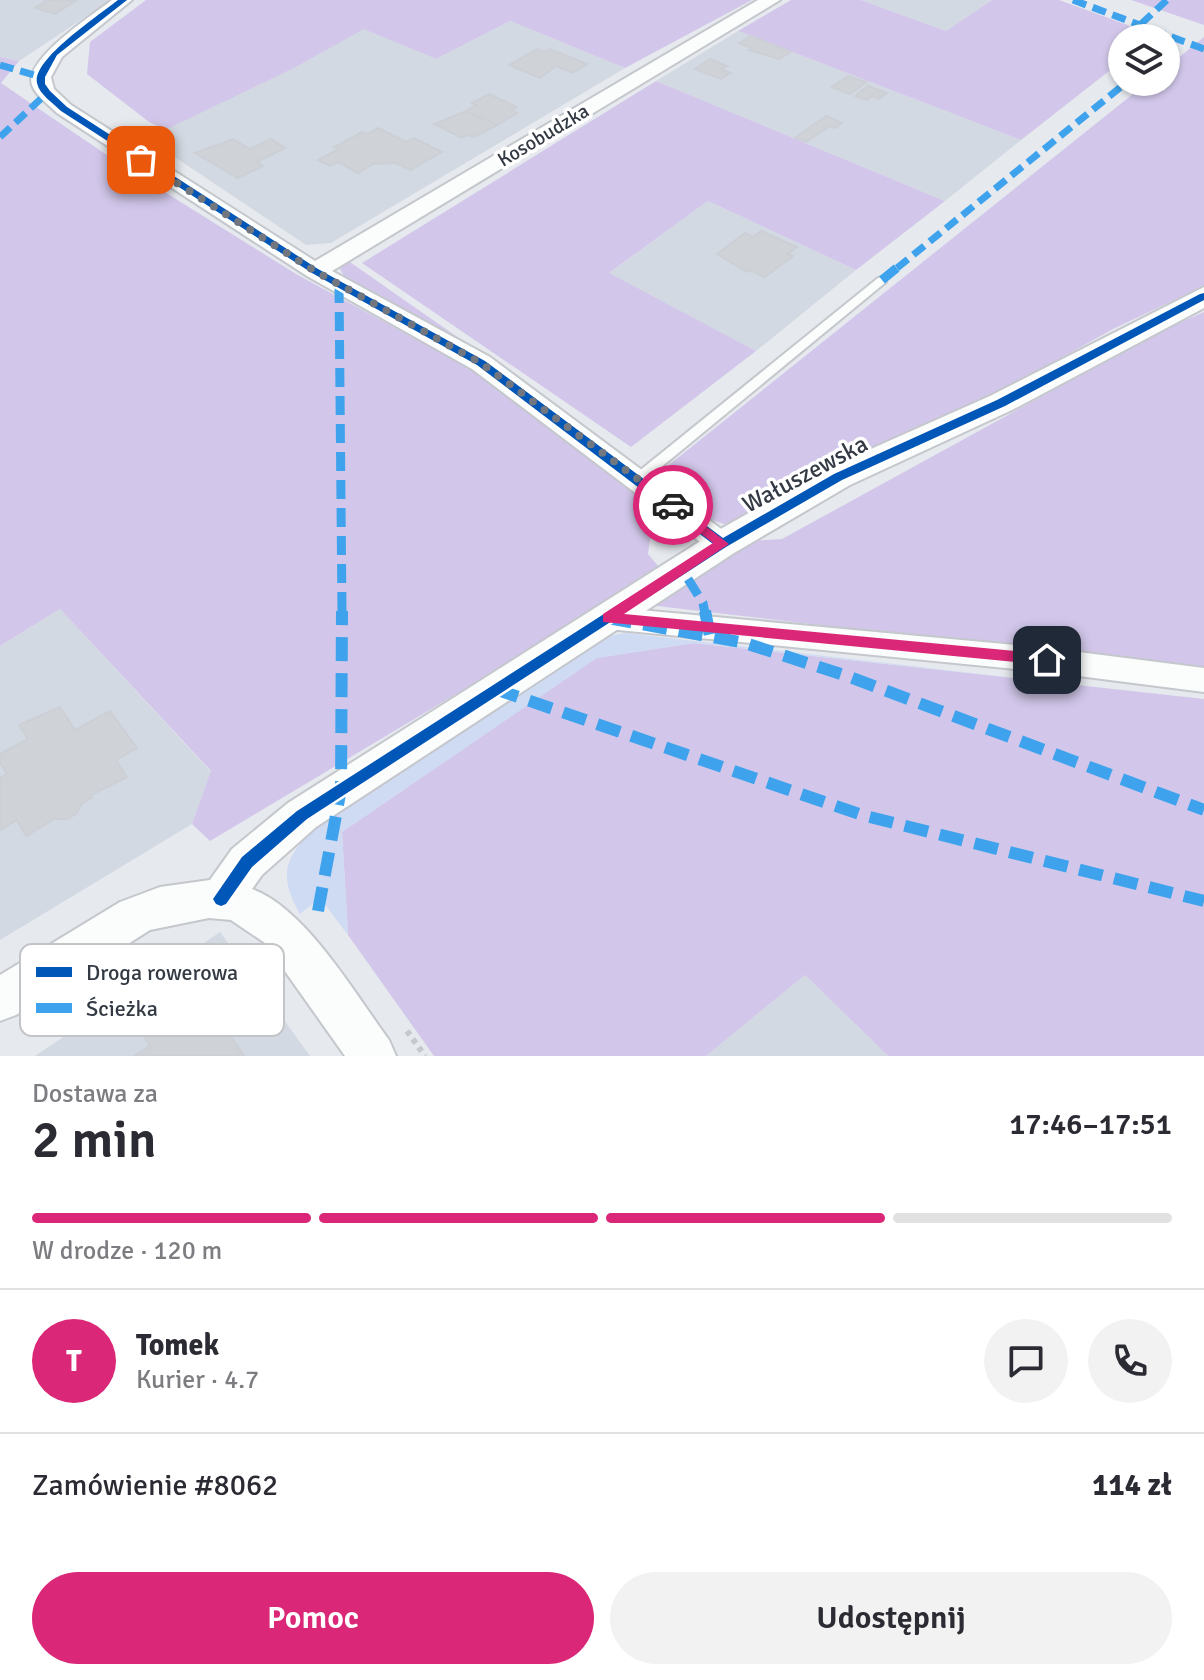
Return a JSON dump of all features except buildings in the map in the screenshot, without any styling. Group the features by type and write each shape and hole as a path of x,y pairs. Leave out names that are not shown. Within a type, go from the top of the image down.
{"street":[{"path":"123,0 54,54 41,77 47,93 64,109 315,271 481,363 722,544"},
{"name":"Kosobudzka","path":"315,271 771,0"},
{"name":"Wałuszewska","path":"221,899 247,862 302,815 722,544 838,477 1001,403 1204,296"},
{"path":"608,618 1047,660 1204,680"},
{"path":"90,944 135,916 160,906 191,900 221,899 252,908 280,929 373,1056"},
{"path":"0,1000 20,988"}],"lane":[{"path":"638,479 882,280"}],"path":[{"path":"398,1020 425,1056"}],"shaded area":[{"path":"0,0 111,0 19,61 0,57"},
{"path":"146,0 752,0 625,68 510,21 436,59 364,29 294,68 165,130 149,122 87,74 90,42"},
{"path":"791,0 861,0 946,31 992,0 1059,0 1125,24 1108,24 1108,72 1021,140 738,31"},
{"path":"861,0 992,0 946,31"},
{"path":"1131,0 1204,0 1204,25"},
{"path":"510,21 625,68 331,243 306,245 145,137 294,68 364,28 436,59"},
{"path":"738,31 1021,140 945,201 656,81"},
{"path":"1204,37 1204,286 1115,328 987,399 736,523 724,524 704,517 711,512 660,472 1130,96 1180,96 1180,57"},
{"path":"0,57 19,61 1,83 123,166 296,274 482,375 666,517 651,532 648,554 659,567 535,647 210,841 192,824 211,771 60,609 0,646"},
{"path":"656,81 945,201 856,270 708,201 609,273 756,351 631,447 362,263"},
{"path":"708,201 856,270 756,351 608,274"},
{"path":"347,260 463,341 346,280 340,269"},
{"path":"1204,312 1204,670 657,606 655,602 749,541 782,539 1161,331"},
{"path":"60,609 211,772 192,824 0,940 0,646"},
{"path":"694,643 1204,699 1204,1056 888,1056 805,975 706,1056 434,1056 348,935 342,832 596,658"},
{"path":"220,932 229,944 202,944"},
{"path":"805,975 888,1056 706,1056"},
{"path":"284,1020 310,1056 35,1056 65,1036 284,1036"}],"sand":[{"path":"625,633 1025,679 694,643 597,658 342,832 348,935 320,898 300,914 292,898 287,872 295,851 324,817 598,638"}],"marked path":[{"path":"1073,0 1204,49"},
{"path":"1141,24 1167,0"},
{"path":"0,65 41,77"},
{"path":"0,137 47,93"},
{"path":"882,280 1110,96"},
{"path":"318,911 341,789 343,497 339,284"},
{"path":"688,579 703,603 710,636"},
{"path":"608,618 745,643 847,676 1204,810"},
{"path":"495,689 862,815 1204,901"}],"cycle path":[{"path":"123,0 54,54 41,77 41,84 47,93 64,109 315,271 481,363 722,544"},
{"path":"221,899 247,862 302,815 722,544 838,477 1001,403 1204,296"}],"way so far":[{"path":"141,160 315,271 481,363 673,505"}],"route":[{"path":"673,505 722,544 608,618 1047,660"}]}
